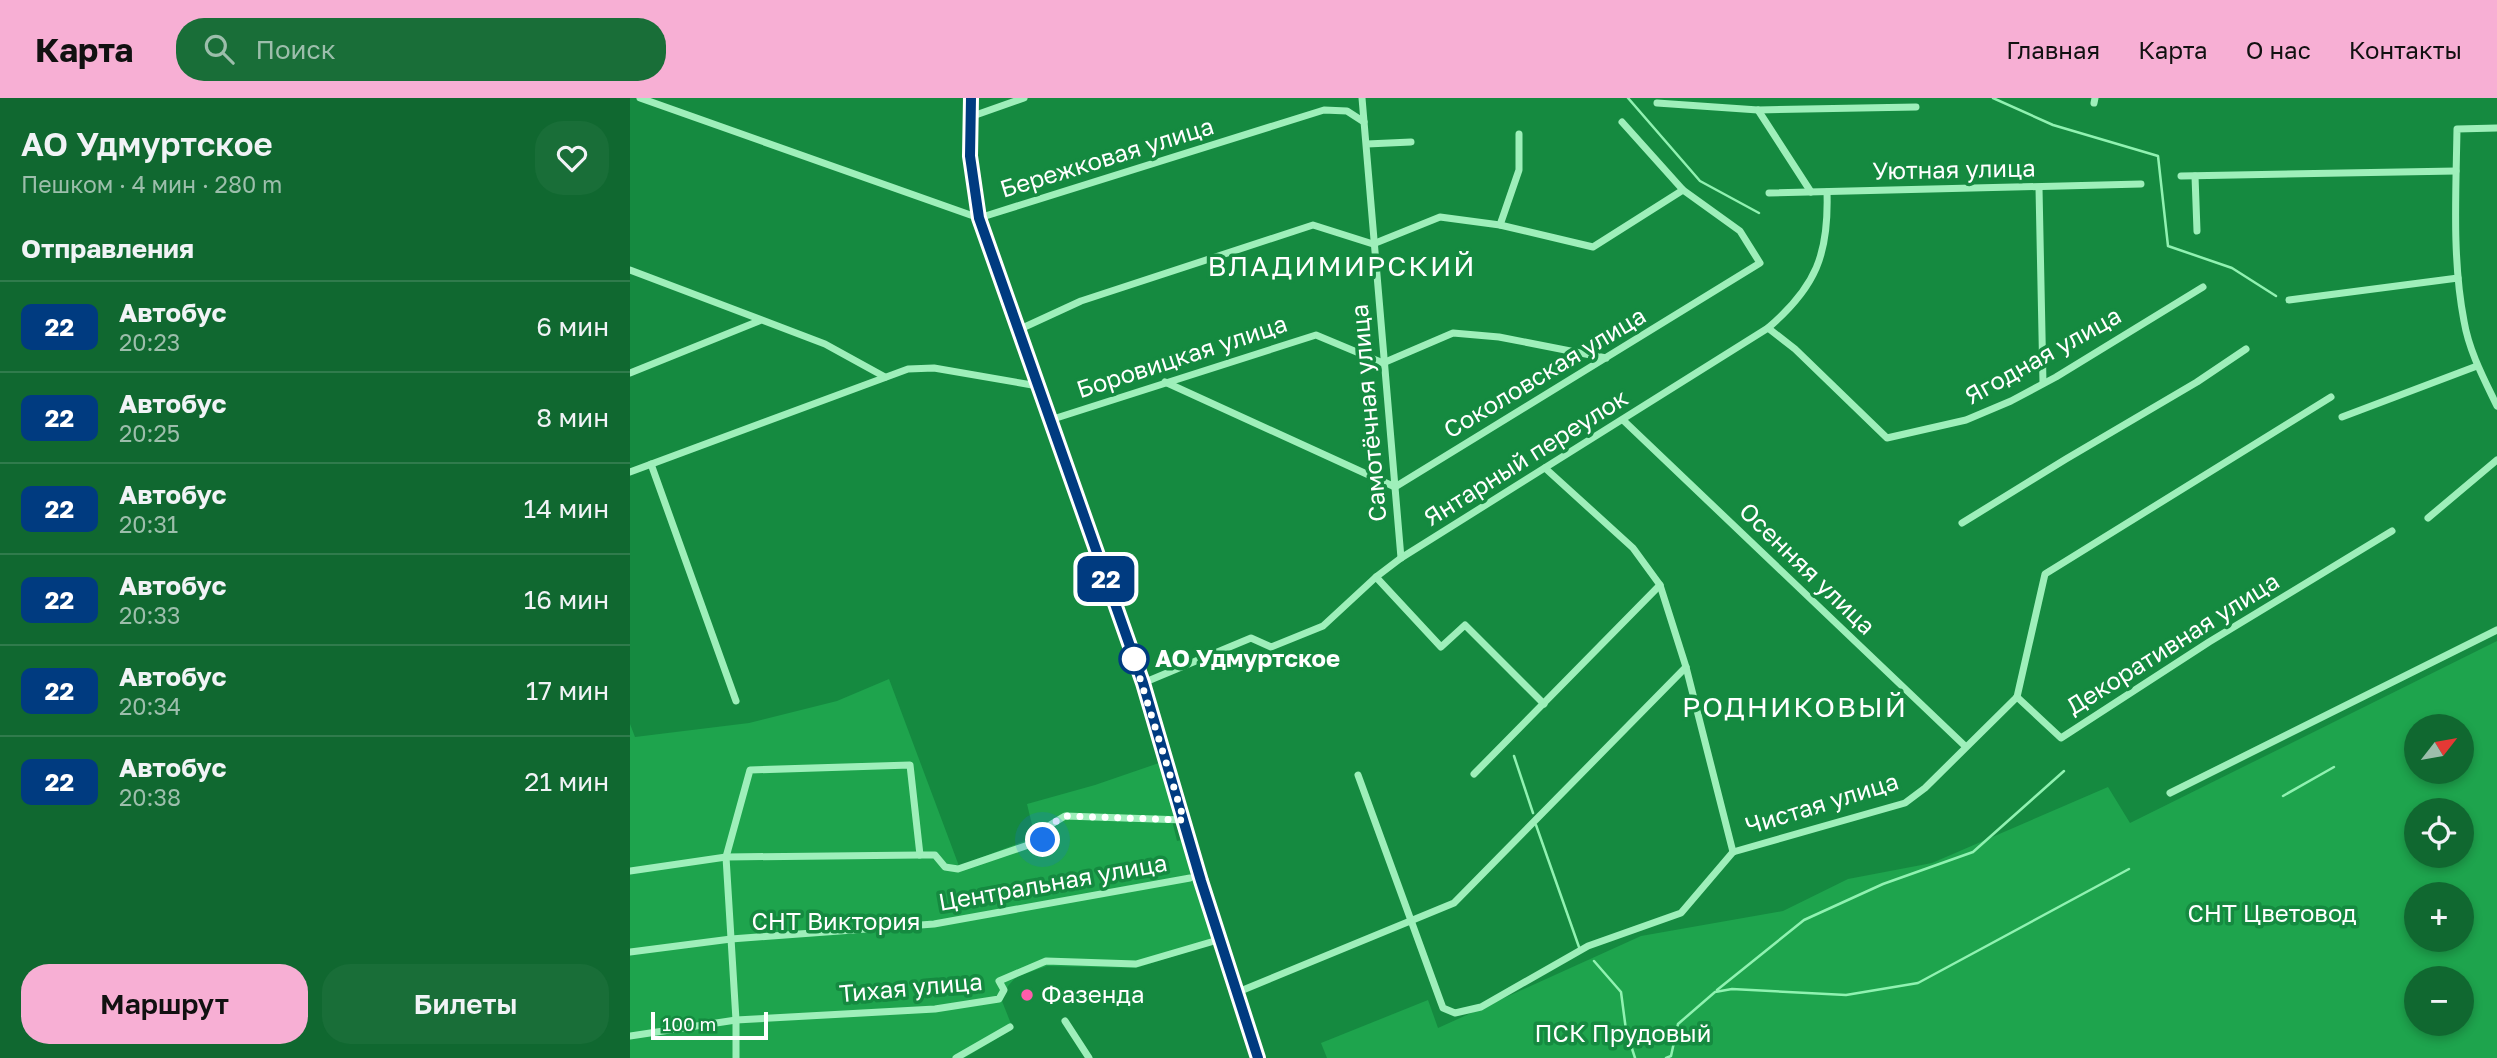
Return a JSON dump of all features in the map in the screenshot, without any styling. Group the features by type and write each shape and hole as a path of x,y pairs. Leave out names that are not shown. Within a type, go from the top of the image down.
{"street":[{"path":"640,98 979,218"},
{"path":"971,98 970,156 979,218 1143,683 1258,1058"},
{"path":"970,117 1024,98"},
{"name":"Самотёчная улица","path":"1362,98 1401,558"},
{"path":"1657,103 1758,110 1916,107"},
{"name":"Бережковая улица","path":"979,218 1324,110 1347,111 1364,122"},
{"path":"1758,110 1811,192"},
{"name":"Соколовская улица","path":"1395,487 1760,263 1740,230 1683,190 1622,122"},
{"path":"2497,128 2457,129 2456,171 2458,278 2464,324 2477,366 2497,406"},
{"path":"1500,225 1519,170 1519,134"},
{"path":"1367,144 1411,142"},
{"path":"2181,176 2456,171"},
{"path":"2195,176 2197,231"},
{"name":"Уютная улица","path":"1769,193 2141,184"},
{"path":"2039,188 2043,383"},
{"path":"1018,330 1081,301 1313,225 1373,244 1440,217 1500,225 1593,247 1683,190"},
{"name":"Янтарный переулок","path":"1143,683 1251,638 1271,648 1323,626 1376,577 1401,558 1768,328 1781,317 1807,285 1820,260 1828,230 1827,192"},
{"path":"630,270 825,344 885,377"},
{"path":"2289,300 2458,278"},
{"name":"Ягодная улица","path":"1768,328 1795,349 1887,438 1966,420 2011,401 2203,286"},
{"path":"630,373 759,321"},
{"path":"1383,363 1453,333 1499,337 1607,358"},
{"name":"Боровицкая улица","path":"1050,420 1316,335 1383,363"},
{"path":"1962,523 2197,382 2246,349"},
{"path":"2342,417 2477,366"},
{"path":"630,471 908,369 934,368 1038,386"},
{"path":"1165,382 1395,487"},
{"path":"2017,697 2045,574 2331,397"},
{"name":"Осенняя улица","path":"1623,419 1965,746"},
{"path":"2428,518 2497,460"},
{"path":"651,464 736,701"},
{"path":"1545,468 1633,548 1660,585 1686,667 1733,852"},
{"name":"Декоративная улица","path":"2017,697 2061,738 2209,642 2392,531"},
{"path":"1376,577 1441,647 1465,625 1544,704"},
{"path":"1474,774 1660,585"},
{"path":"2170,793 2497,630"},
{"path":"1238,992 1454,903 1686,667"},
{"name":"Чистая улица","path":"1411,921 1443,1008 1455,1013 1481,1007 1588,946 1681,913 1733,852 1905,803 1924,788 2017,697"},
{"path":"736,1058 726,857 750,770 910,765 919,855"},
{"path":"1359,775 1411,921"},
{"path":"630,872 726,857 919,855 935,855 945,867 958,869 1043,840 1045,828 1065,816 1184,820"},
{"name":"Центральная улица","path":"630,952 731,939 933,924 1190,878"},
{"name":"Тихая улица","path":"630,1036 736,1020 935,1009 999,999 1004,990 999,981 1046,961 1136,964 1211,942"},
{"path":"1065,1021 1089,1058"},
{"path":"956,1058 1010,1027"}],"green space":[{"path":"2497,641 2497,1058 1327,1058 1321,1043 1428,1000 1438,1028 1641,936 1783,911 1848,879 1932,863 2108,787 2130,823"},
{"name":"СНТ Виктория","path":"889,679 959,866 1035,837 1027,804 1159,763 1177,815 1171,816 1177,841 1182,840 1213,944 1136,968 1047,966 1016,977 1008,986 1002,1001 1013,1029 964,1058 630,1058 630,724 635,737 749,723 837,701"}],"waterway":[{"path":"1628,98 1700,181 1759,213"},
{"path":"1993,98 2053,125 2158,156 2168,246 2232,268 2276,296"},
{"path":"1514,756 1533,813"},
{"path":"2283,796 2334,767"},
{"path":"1717,990 1804,920 1883,884 1973,852 2064,771"},
{"path":"1536,825 1579,947"},
{"path":"1666,1058 1671,1056 1678,1024 1715,992 1732,989 1846,995 1918,983 2129,869"},
{"path":"1594,961 1621,992 1626,1030 1635,1058"}],"bus line":[{"name":"22","path":"971,98 970,156 979,218 1143,683 1201,881 1258,1058"}],"place":[{"name":"АО Удмуртское","path":"1134,659"},
{"name":"Фазенда","path":"1027,995"}],"district":[{"name":"ВЛАДИМИРСКИЙ","path":"1342,266"},
{"name":"РОДНИКОВЫЙ","path":"1795,707"}],"route":[{"path":"1043,840 1045,828 1065,816 1184,820 1133,656 1134,659"}],"park label":[{"name":"СНТ Цветовод","path":"2272,914"},
{"name":"ПСК Прудовый","path":"1623,1034"}]}
